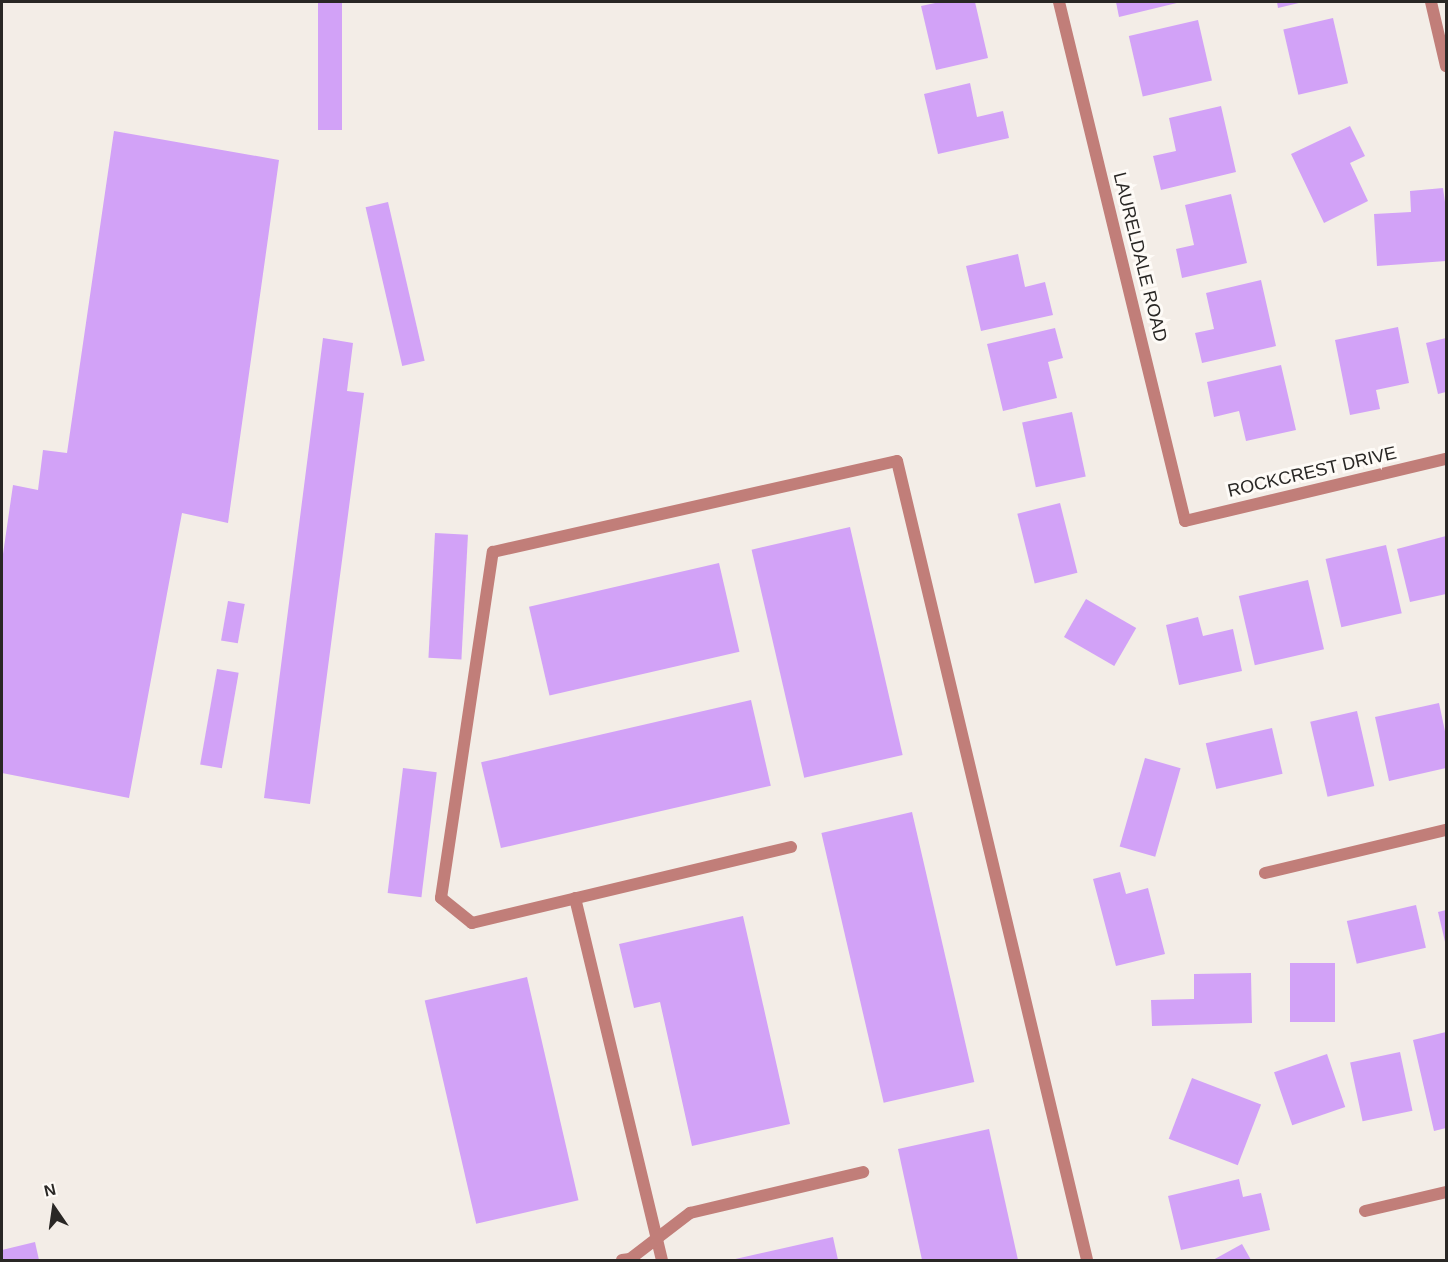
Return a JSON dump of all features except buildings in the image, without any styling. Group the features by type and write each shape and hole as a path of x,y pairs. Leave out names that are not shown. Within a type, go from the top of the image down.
{"street":[{"name":"LAURELDALE ROAD","path":"1059,2 1185,521"},
{"path":"1431,2 1446,66"},
{"name":"ROCKCREST DRIVE","path":"1185,521 1446,459"},
{"path":"791,846 472,923 441,898 493,552 897,461 1087,1260"},
{"path":"1265,873 1446,830"},
{"path":"575,898 662,1260"},
{"path":"622,1260 630,1259 690,1213 863,1172"},
{"path":"1365,1211 1446,1192"}]}
